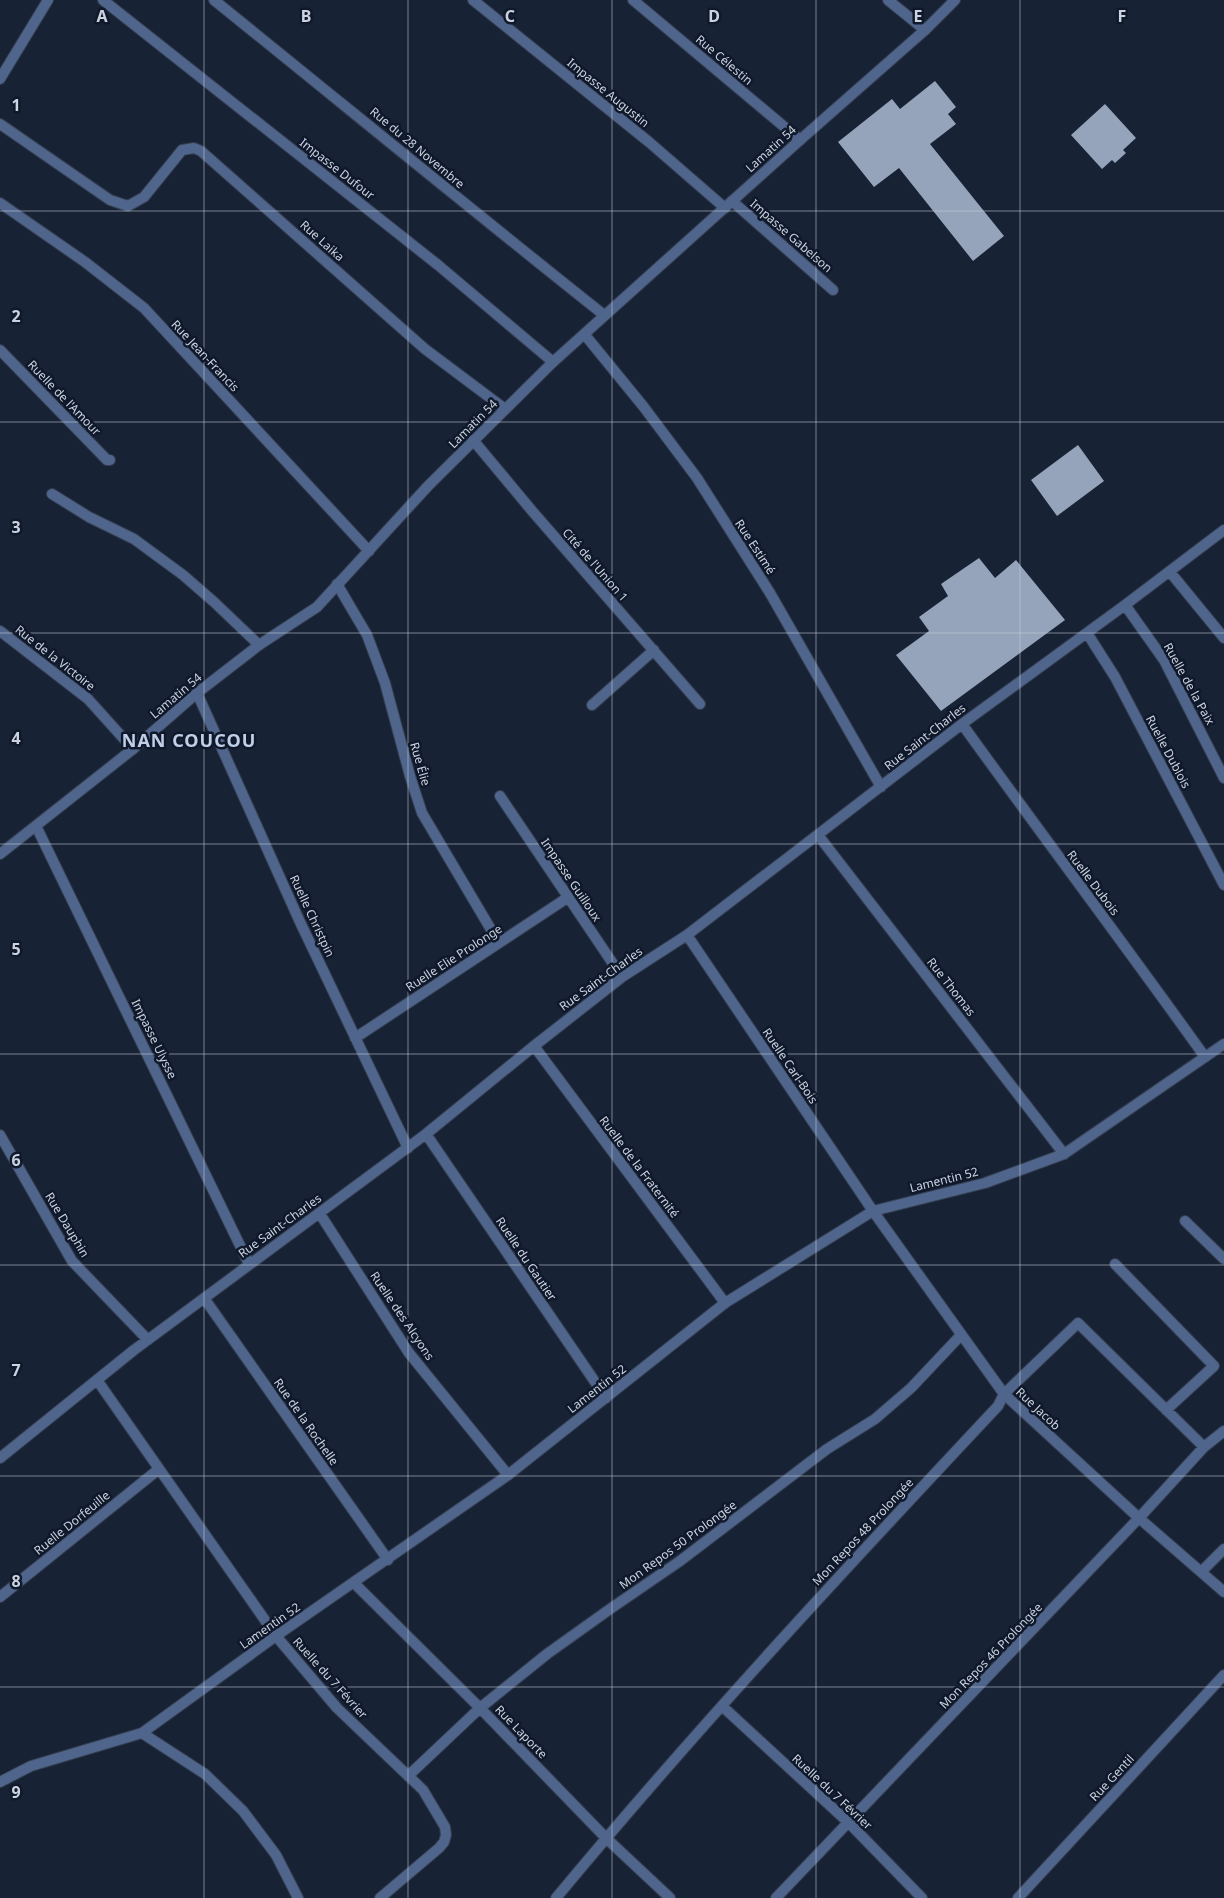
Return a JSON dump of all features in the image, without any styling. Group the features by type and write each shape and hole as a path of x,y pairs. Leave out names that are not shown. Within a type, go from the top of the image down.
{"street":[{"path":"0,79 48,0"},
{"name":"Impasse Dufour","path":"103,0 438,264 553,362"},
{"name":"Rue du 28 Novembre","path":"214,0 356,114 432,179 604,315"},
{"name":"Impasse Augustin","path":"473,0 728,205"},
{"name":"Rue Célestin","path":"632,0 800,140"},
{"path":"888,0 925,30"},
{"name":"Lamatin 54","path":"0,854 134,749 197,693 259,645 316,607 428,486 553,362 925,30 955,0"},
{"name":"Rue Laika","path":"0,124 110,200 128,206 144,197 182,150 194,148 201,150 425,349 505,409"},
{"name":"Rue Jean-Francis","path":"0,203 85,262 144,308 369,551"},
{"name":"Impasse Gabelson","path":"728,205 833,290"},
{"name":"Rue Estimé","path":"585,335 643,406 697,478 774,601 881,787"},
{"name":"Ruelle de l'Amour","path":"0,350 107,460 110,460"},
{"name":"Cité de l'Union 1","path":"473,440 700,704"},
{"path":"52,494 90,517 134,539 189,581 259,645"},
{"name":"Rue Saint-Charles","path":"1,1455 148,1340 408,1148 622,978 687,935 962,724 1170,572 1224,530"},
{"path":"1170,572 1224,638"},
{"name":"Rue Élie","path":"337,584 367,635 385,683 422,813 440,840 499,943"},
{"name":"Ruelle de la Paix","path":"1125,605 1164,660 1224,778"},
{"name":"Rue de la Victoire","path":"0,631 88,699 134,749"},
{"name":"Ruelle Dublois","path":"1087,633 1115,677 1224,885"},
{"path":"592,705 654,650"},
{"name":"Ruelle Christpin","path":"197,693 354,1038 408,1148"},
{"name":"Ruelle Dubois","path":"962,724 1205,1056"},
{"name":"Impasse Guilloux","path":"500,796 622,978"},
{"name":"Impasse Ulysse","path":"36,826 249,1264"},
{"name":"Rue Thomas","path":"818,835 1064,1154"},
{"name":"Ruelle Elie Prolonge","path":"354,1038 567,898"},
{"name":"Ruelle Carl-Bois","path":"687,935 874,1211"},
{"name":"Lamentin 52","path":"0,1782 32,1766 142,1733 276,1636 508,1475 725,1303 874,1211 985,1183 1064,1154 1224,1044"},
{"name":"Ruelle de la Fraternité","path":"534,1046 725,1303"},
{"name":"Ruelle du Gautier","path":"426,1134 606,1398"},
{"name":"Rue Dauphin","path":"0,1135 72,1261 148,1340"},
{"name":"Rue Jacob","path":"874,1211 1004,1394 1139,1518 1224,1592"},
{"name":"Ruelle des Alcyons","path":"320,1214 409,1353 508,1475"},
{"path":"1185,1220 1224,1260"},
{"path":"1115,1264 1214,1366 1166,1410"},
{"name":"Rue de la Rochelle","path":"204,1298 388,1560"},
{"name":"Mon Repos 48 Prolongée","path":"556,1898 606,1838 813,1604 998,1406 1004,1394 1078,1323 1204,1448"},
{"name":"Mon Repos 50 Prolongée","path":"408,1776 480,1708 547,1654 680,1561 827,1449 875,1419 910,1388 961,1335"},
{"name":"Ruelle du 7 Février","path":"97,1380 276,1636 336,1708 423,1790 442,1820 446,1835 444,1842 380,1898"},
{"name":"Mon Repos 46 Prolongée","path":"776,1898 1204,1448 1224,1431"},
{"name":"Ruelle Dorfeuille","path":"2,1593 159,1469"},
{"path":"1202,1571 1224,1549"},
{"name":"Rue Laporte","path":"354,1583 480,1708 606,1838 670,1898"},
{"name":"Rue Gentil","path":"1018,1898 1224,1675"},
{"name":"Ruelle du 7 Février","path":"722,1706 848,1823 922,1898"},
{"path":"142,1733 204,1774 243,1811 276,1855 298,1898"}],"building":[{"path":"935,81 956,107 948,114 956,124 930,144 1004,236 973,261 899,168 874,187 838,142 892,99 900,109"},
{"path":"1105,104 1136,138 1123,150 1126,153 1115,163 1112,160 1102,169 1071,135"},
{"path":"1078,445 1104,481 1057,516 1031,480"},
{"path":"979,558 995,578 1016,560 1065,620 941,711 896,655 929,631 919,617 948,596 941,584"}],"district":[{"name":"NAN COUCOU","path":"189,741"}]}
